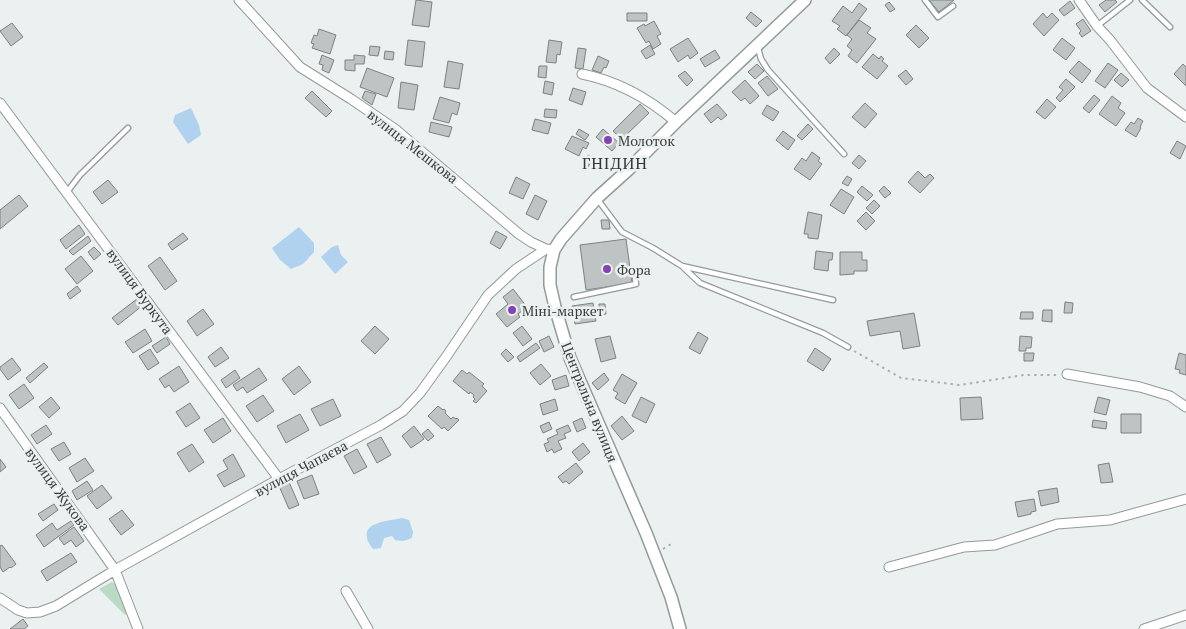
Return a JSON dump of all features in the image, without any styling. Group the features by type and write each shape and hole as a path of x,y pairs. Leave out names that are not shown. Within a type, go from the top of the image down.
{"street":[{"name":"вулиця Мешкова","path":"239,0 300,67 395,129 519,234 531,242 550,250"},
{"name":"Центральна вулиця","path":"680,629 671,597 646,533 570,358 550,285 550,250 597,198 805,0"},
{"path":"1079,0 1097,26 1147,88 1186,118"},
{"path":"582,74 605,80 630,90 650,102 676,122"},
{"name":"вулиця Буркута","path":"0,103 279,479"},
{"name":"вулиця Чапаєва","path":"0,598 18,610 27,613 40,612 56,606 115,570 403,411 420,393 488,295 516,268 550,250"},
{"path":"1067,374 1140,387 1170,396 1186,407"},
{"name":"вулиця Жукова","path":"0,408 115,570 138,629"},
{"path":"889,567 964,547 995,545 1057,524 1110,520 1186,499"},
{"path":"346,591 368,629"},
{"path":"1144,629 1186,615"}],"lane":[{"path":"924,0 938,17 953,6"},
{"path":"1097,26 1130,0"},
{"path":"1142,0 1170,27"},
{"path":"757,44 761,59 768,70 844,154"},
{"path":"67,192 80,175 128,128"},
{"path":"597,198 622,232 682,266 700,282 823,333 848,347"},
{"path":"682,266 833,300"},
{"path":"574,297 636,284 634,270"}],"path":[{"path":"848,347 900,378 960,385 1024,375 1067,374"},
{"path":"659,552 671,544"}],"green space":[{"path":"112,582 116,585 128,612 125,615 99,589"}],"water":[{"path":"191,108 199,125 201,135 188,144 173,122 175,115"},
{"path":"299,227 314,243 314,252 303,264 291,269 280,260 272,248"},
{"path":"338,245 341,255 348,262 335,274 321,257 332,247"},
{"path":"402,518 409,520 413,532 412,538 403,541 395,540 392,536 384,538 381,548 373,549 367,539 369,528 379,523"}],"building":[{"path":"416,0 432,2 429,27 412,25"},
{"path":"929,0 954,0 939,12"},
{"path":"1106,0 1115,0 1117,2 1105,12 1099,5"},
{"path":"1070,1 1075,8 1064,16 1059,10"},
{"path":"889,2 895,9 890,12 885,5"},
{"path":"859,3 867,9 846,36 837,29 840,26 832,21 843,6 852,13"},
{"path":"751,12 762,21 756,27 746,18"},
{"path":"627,13 647,13 647,21 627,21"},
{"path":"1043,13 1047,18 1052,13 1059,20 1044,36 1033,24"},
{"path":"1083,19 1091,31 1082,37 1079,33 1081,31 1076,24"},
{"path":"859,20 871,28 867,33 876,39 857,63 848,56 852,50 847,46 852,39 847,35"},
{"path":"654,21 661,34 657,36 661,44 653,49 649,41 646,43 637,28"},
{"path":"12,23 23,37 11,46 0,31"},
{"path":"916,25 929,38 919,48 906,35"},
{"path":"319,29 336,35 330,54 312,48 314,44 311,43 314,35 317,36"},
{"path":"688,38 698,53 690,59 688,55 678,62 670,49"},
{"path":"1062,38 1075,48 1066,60 1053,50"},
{"path":"408,40 425,42 422,67 405,65"},
{"path":"549,40 562,42 560,55 557,54 556,63 546,62"},
{"path":"650,45 655,54 646,59 641,51"},
{"path":"370,46 380,47 378,56 369,55"},
{"path":"578,48 586,49 583,69 575,68"},
{"path":"834,48 840,54 830,64 825,58"},
{"path":"715,50 720,58 705,67 700,59"},
{"path":"385,51 394,52 393,60 384,59"},
{"path":"873,54 879,59 881,56 884,59 882,61 888,66 877,79 862,67"},
{"path":"322,55 334,60 329,73 322,70 323,65 319,64"},
{"path":"354,55 365,56 364,64 355,64 355,71 345,70 345,60 354,60"},
{"path":"598,56 609,61 601,73 592,70"},
{"path":"448,61 463,64 459,89 444,87"},
{"path":"1079,61 1091,71 1082,83 1069,72"},
{"path":"1108,63 1118,70 1105,88 1095,81"},
{"path":"757,64 764,71 755,79 748,72"},
{"path":"1183,64 1186,67 1186,86 1174,74"},
{"path":"539,66 547,66 546,78 538,77"},
{"path":"367,68 394,78 387,97 360,87"},
{"path":"906,70 913,79 906,85 898,76"},
{"path":"685,71 693,80 687,86 678,76"},
{"path":"1121,73 1129,80 1122,87 1114,80"},
{"path":"767,76 778,89 768,96 758,83"},
{"path":"1066,79 1075,87 1060,102 1056,98 1063,90 1059,87"},
{"path":"745,80 759,96 750,104 745,98 741,101 732,92"},
{"path":"545,81 554,83 552,95 543,93"},
{"path":"401,82 418,85 414,110 398,108"},
{"path":"573,88 586,92 582,105 569,100"},
{"path":"312,91 332,111 326,117 305,98"},
{"path":"365,91 376,94 372,105 362,98"},
{"path":"1094,95 1100,100 1089,113 1083,108"},
{"path":"1112,96 1121,103 1118,108 1125,113 1116,126 1099,114"},
{"path":"440,97 460,103 457,115 452,113 449,123 433,119"},
{"path":"1047,99 1056,107 1045,119 1036,112"},
{"path":"865,103 877,114 865,128 852,117"},
{"path":"640,104 649,113 622,139 613,131"},
{"path":"717,104 727,115 721,120 718,117 711,123 704,114"},
{"path":"767,105 779,112 773,121 762,114"},
{"path":"545,109 557,110 556,118 544,117"},
{"path":"1138,118 1143,121 1136,137 1125,130 1131,122 1134,124"},
{"path":"535,119 551,123 548,134 532,130"},
{"path":"431,122 452,127 449,137 429,132"},
{"path":"808,124 813,129 802,140 797,136"},
{"path":"579,129 589,135 585,140 576,134"},
{"name":"Молоток","path":"603,129 619,143 612,151 596,137"},
{"path":"783,131 795,140 788,150 776,140"},
{"path":"572,136 589,143 586,149 583,147 579,156 565,149"},
{"path":"1177,141 1186,146 1180,159 1170,153"},
{"path":"812,152 820,158 818,161 822,164 810,180 794,169 802,158 806,161"},
{"path":"588,155 593,158 588,167 583,164"},
{"path":"859,155 866,161 859,169 852,163"},
{"path":"918,171 925,178 930,174 934,178 920,193 908,182"},
{"path":"847,176 852,179 848,186 842,183"},
{"path":"516,177 530,184 523,199 509,193"},
{"path":"108,180 118,192 102,204 93,192"},
{"path":"862,186 873,195 867,201 857,192"},
{"path":"884,186 891,193 885,198 879,191"},
{"path":"841,189 854,197 844,214 830,205"},
{"path":"19,195 28,206 0,229 0,210"},
{"path":"535,195 547,201 538,220 526,214"},
{"path":"874,200 880,206 872,214 866,208"},
{"path":"808,212 822,215 818,239 808,238 808,234 804,234"},
{"path":"866,212 875,221 866,230 857,221"},
{"path":"601,220 609,220 610,229 602,229"},
{"path":"79,225 85,234 66,249 60,240"},
{"path":"496,231 507,237 500,249 490,243"},
{"path":"183,233 188,239 172,250 168,244"},
{"path":"88,236 91,241 73,255 69,251"},
{"name":"Фора","path":"626,239 632,283 586,290 580,245"},
{"path":"94,247 101,254 94,260 88,252"},
{"path":"816,251 833,253 832,260 829,260 828,271 814,269"},
{"path":"840,252 862,252 862,260 867,260 867,271 854,271 854,274 840,275"},
{"path":"81,256 93,271 77,284 65,269"},
{"path":"160,257 177,281 165,290 148,266"},
{"path":"77,286 81,291 70,299 67,294"},
{"name":"Міні-маркет","path":"513,289 527,307 518,314 520,317 507,327 496,314 508,304 503,297"},
{"path":"137,299 142,306 118,325 112,318"},
{"path":"1065,302 1073,303 1072,313 1064,313"},
{"path":"593,303 596,321 575,324 572,306"},
{"path":"599,304 605,304 606,314 600,315"},
{"path":"203,309 214,324 197,336 187,321"},
{"path":"1043,310 1052,310 1052,322 1042,321"},
{"path":"1021,312 1033,312 1033,319 1020,319"},
{"path":"914,313 920,346 903,349 900,331 870,336 867,321"},
{"path":"375,326 389,339 375,354 361,341"},
{"path":"522,326 532,339 523,346 513,333"},
{"path":"145,329 152,341 133,353 125,342"},
{"path":"698,332 708,338 700,354 689,348"},
{"path":"549,336 554,347 544,352 539,341"},
{"path":"610,336 616,358 601,362 595,339"},
{"path":"1020,336 1032,337 1031,348 1026,348 1026,351 1019,351"},
{"path":"166,337 170,344 157,353 152,346"},
{"path":"536,343 540,348 520,362 517,357"},
{"path":"221,347 229,358 215,367 208,357"},
{"path":"815,348 831,359 823,371 807,361"},
{"path":"150,349 159,363 148,370 139,356"},
{"path":"506,349 514,357 508,362 501,354"},
{"path":"1024,353 1034,353 1033,361 1024,361"},
{"path":"1179,353 1186,355 1186,375 1179,373 1180,370 1175,369"},
{"path":"12,358 21,370 8,380 0,367"},
{"path":"44,363 48,367 30,383 26,378"},
{"path":"541,364 551,376 540,385 530,373"},
{"path":"179,366 189,382 174,392 169,385 165,388 159,379"},
{"path":"299,366 311,382 294,395 282,379"},
{"path":"259,368 267,380 247,393 243,387 237,391 233,385"},
{"path":"235,370 240,378 226,388 221,380"},
{"path":"462,370 467,374 469,372 484,384 482,386 487,391 476,403 473,401 475,399 474,395 470,392 469,394 453,381"},
{"path":"604,373 609,380 598,390 592,383"},
{"path":"622,374 637,383 625,404 615,398 618,393 613,390"},
{"path":"566,375 569,386 555,390 552,380"},
{"path":"24,384 34,398 19,409 9,395"},
{"path":"263,395 274,411 257,422 246,406"},
{"path":"51,397 60,408 49,418 39,407"},
{"path":"641,397 655,404 646,423 632,416"},
{"path":"981,397 983,419 961,420 960,398"},
{"path":"1098,397 1110,400 1106,415 1094,412"},
{"path":"333,399 341,416 320,426 311,409"},
{"path":"555,399 558,410 543,415 540,404"},
{"path":"190,403 200,418 186,427 176,412"},
{"path":"438,406 446,411 445,413 451,419 453,417 459,420 448,431 444,427 442,429 428,416"},
{"path":"300,414 309,430 286,443 277,426"},
{"path":"1121,414 1141,414 1141,433 1121,433"},
{"path":"622,416 634,431 622,440 611,426"},
{"path":"223,418 231,431 213,443 204,430"},
{"path":"582,418 586,428 577,432 573,422"},
{"path":"1093,420 1107,422 1106,429 1092,427"},
{"path":"549,422 552,429 543,433 540,426"},
{"path":"46,425 52,434 37,444 31,435"},
{"path":"568,425 571,431 564,434 566,438 558,441 562,449 554,453 552,449 547,452 544,444 549,442 547,439 558,434 556,430"},
{"path":"414,426 424,439 411,448 402,436"},
{"path":"428,429 434,436 428,441 422,434"},
{"path":"381,437 391,455 377,463 367,444"},
{"path":"64,442 71,454 59,461 51,449"},
{"path":"583,443 590,452 579,461 572,452"},
{"path":"192,444 204,462 189,472 177,453"},
{"path":"357,449 367,467 354,474 344,456"},
{"path":"233,454 245,476 224,487 217,475 228,469 223,460"},
{"path":"85,458 94,471 77,482 69,468"},
{"path":"0,459 6,467 0,472"},
{"path":"576,463 583,472 569,484 566,481 563,483 558,477"},
{"path":"1109,463 1113,482 1101,483 1098,465"},
{"path":"312,475 319,494 304,499 297,481"},
{"path":"87,481 93,490 77,500 72,491"},
{"path":"289,482 299,505 289,509 279,486"},
{"path":"102,485 112,498 97,509 87,496"},
{"path":"1057,488 1059,502 1041,506 1038,491"},
{"path":"1034,499 1036,511 1018,517 1015,502"},
{"path":"54,504 58,510 43,521 38,514"},
{"path":"122,510 134,525 121,535 109,519"},
{"path":"71,521 74,525 44,547 36,535 52,523 57,530"},
{"path":"74,527 84,541 76,547 71,540 64,545 59,538"},
{"path":"2,545 16,564 3,572 0,567 0,546"},
{"path":"71,553 77,562 47,581 41,571"},
{"path":"23,619 28,626 24,629 10,629"}],"place":[{"name":"Молоток","path":"608,140"},
{"name":"Фора","path":"607,269"},
{"name":"Міні-маркет","path":"512,310"}],"district":[{"name":"ГНІДИН","path":"615,163"}]}
